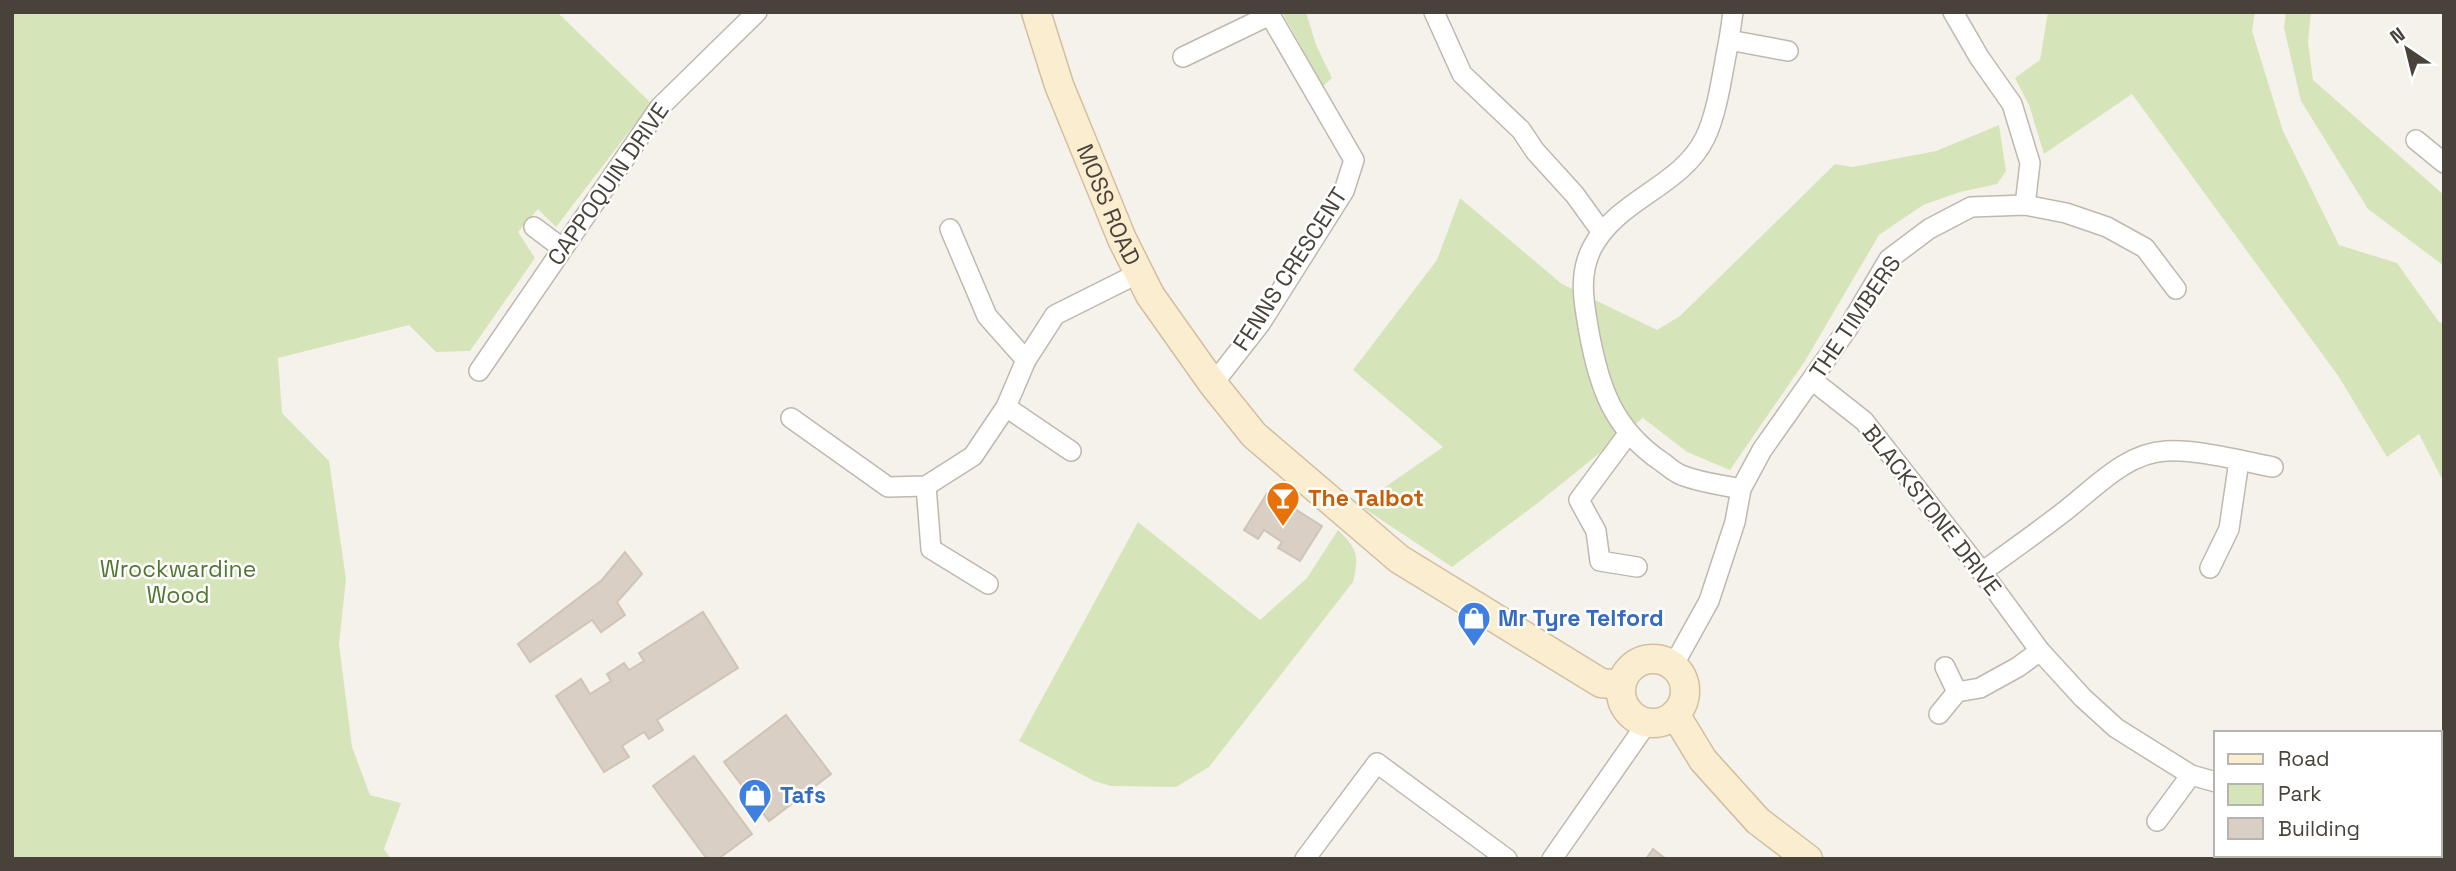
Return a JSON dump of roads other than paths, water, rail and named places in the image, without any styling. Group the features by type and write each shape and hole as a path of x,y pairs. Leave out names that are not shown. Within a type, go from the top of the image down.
{"street":[{"name":"CAPPOQUIN DRIVE","path":"479,371 660,107 757,12"},
{"name":"MOSS ROAD","path":"1036,12 1059,85 1122,239 1150,295 1213,384 1254,435 1399,559 1601,683 1621,685"},
{"path":"1434,12 1462,74 1521,130 1601,231"},
{"path":"1734,12 1730,40 1705,138 1689,159 1667,180 1623,211 1601,231 1590,251 1584,272 1584,307 1602,389 1628,434 1647,452 1682,476 1741,489"},
{"path":"1953,12 1979,57 2012,104 2031,163 2025,205"},
{"name":"FENNS CRESCENT","path":"1183,57 1270,15 1354,160 1344,191 1260,324 1213,384"},
{"path":"1730,40 1788,51"},
{"path":"2416,140 2444,163"},
{"name":"THE TIMBERS","path":"1673,666 1709,601 1735,522 1741,489 1762,450 1848,328 1889,259 1929,229 1971,207 2025,205 2066,214 2107,228 2145,247 2176,289"},
{"path":"534,227 562,248"},
{"path":"950,229 986,316 1026,360"},
{"path":"791,418 888,487 926,486 974,456 1006,407 1026,360 1055,315 1139,273"},
{"name":"BLACKSTONE DRIVE","path":"1812,380 1864,421 2040,651 2083,698 2116,728 2191,775 2214,781"},
{"path":"1006,407 1071,451"},
{"path":"1628,434 1579,500 1596,531 1600,561 1637,567"},
{"path":"1982,572 2072,506 2117,469 2141,457 2166,451 2273,467"},
{"path":"2210,568 2229,529 2239,461"},
{"path":"926,486 932,549 988,584"},
{"path":"1938,714 1957,692 1980,688 2040,651"},
{"path":"1660,660 1673,666 1680,675 1685,693 1675,714 1659,723 1647,723 1633,717 1624,706 1621,685 1636,664 1660,660"},
{"path":"1945,667 1957,692"},
{"path":"1675,714 1703,760 1758,821 1808,859"},
{"path":"1552,859 1647,723"},
{"path":"1305,859 1377,763 1507,859"},
{"path":"2157,821 2191,775"}],"place":[{"name":"The Talbot","path":"1283,528"},
{"name":"Mr Tyre Telford","path":"1474,648"},
{"name":"Tafs","path":"755,825"}],"park label":[{"name":"Wrockwardine Wood","path":"178,582"}]}
